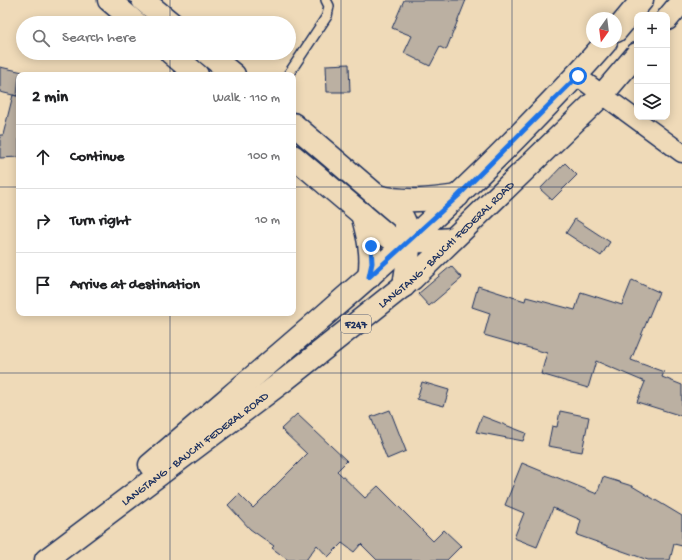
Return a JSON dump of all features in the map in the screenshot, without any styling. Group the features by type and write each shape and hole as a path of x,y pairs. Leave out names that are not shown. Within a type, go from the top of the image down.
{"main road":[{"path":"109,0 128,16"},
{"path":"143,0 162,16"},
{"path":"622,24 642,0"},
{"path":"670,15 682,1"},
{"name":"LANGTANG - BAUCHI FEDERAL ROAD","path":"38,560 369,277 394,253 409,242 458,196 578,76 601,48"},
{"name":"LANGTANG - BAUCHI FEDERAL ROAD","path":"46,560 286,379 404,286 454,240 603,94 634,58"},
{"path":"179,60 193,72"},
{"path":"216,60 230,72"},
{"path":"296,127 403,218 408,226 409,242 404,286"},
{"path":"296,159 389,237 409,242 454,240"},
{"path":"377,196 404,200 426,200 458,196"},
{"path":"362,214 371,246 372,263 369,277"}],"street":[{"path":"578,76 682,153"}],"lane":[{"path":"290,72 326,16 329,6 326,0"}],"building":[{"path":"404,0 466,0 446,50 440,47 430,66 404,53 412,36 392,28"},
{"path":"349,64 350,92 327,92 326,65"},
{"path":"0,67 23,72 16,72 16,157 0,158 0,135 3,135 13,95 0,92"},
{"path":"565,163 577,175 552,200 540,189"},
{"path":"575,219 610,242 601,256 566,233"},
{"path":"451,266 462,278 429,306 418,294"},
{"path":"632,280 659,292 631,360 664,372 662,377 682,385 682,416 637,402 645,382 596,361 588,388 541,374 547,353 484,335 490,313 472,307 478,286 525,301 526,297 575,310 581,292 622,305"},
{"path":"422,382 449,390 444,406 417,399"},
{"path":"390,410 406,451 387,459 371,417"},
{"path":"560,411 589,417 582,452 548,446 552,426 557,427"},
{"path":"297,414 347,461 337,471 365,498 378,486 433,541 444,530 461,546 447,560 377,560 361,544 354,552 342,543 328,557 317,545 306,560 288,560 272,548 274,546 250,529 228,505 239,494 253,508 307,454 281,429"},
{"path":"482,416 526,433 523,441 476,432"},
{"path":"522,463 597,494 603,477 632,486 682,516 682,546 674,544 670,560 648,560 577,535 581,520 553,508 537,547 514,538 524,513 505,505"}],"route":[{"path":"371,246 372,263 369,277 458,196 578,76"}]}
